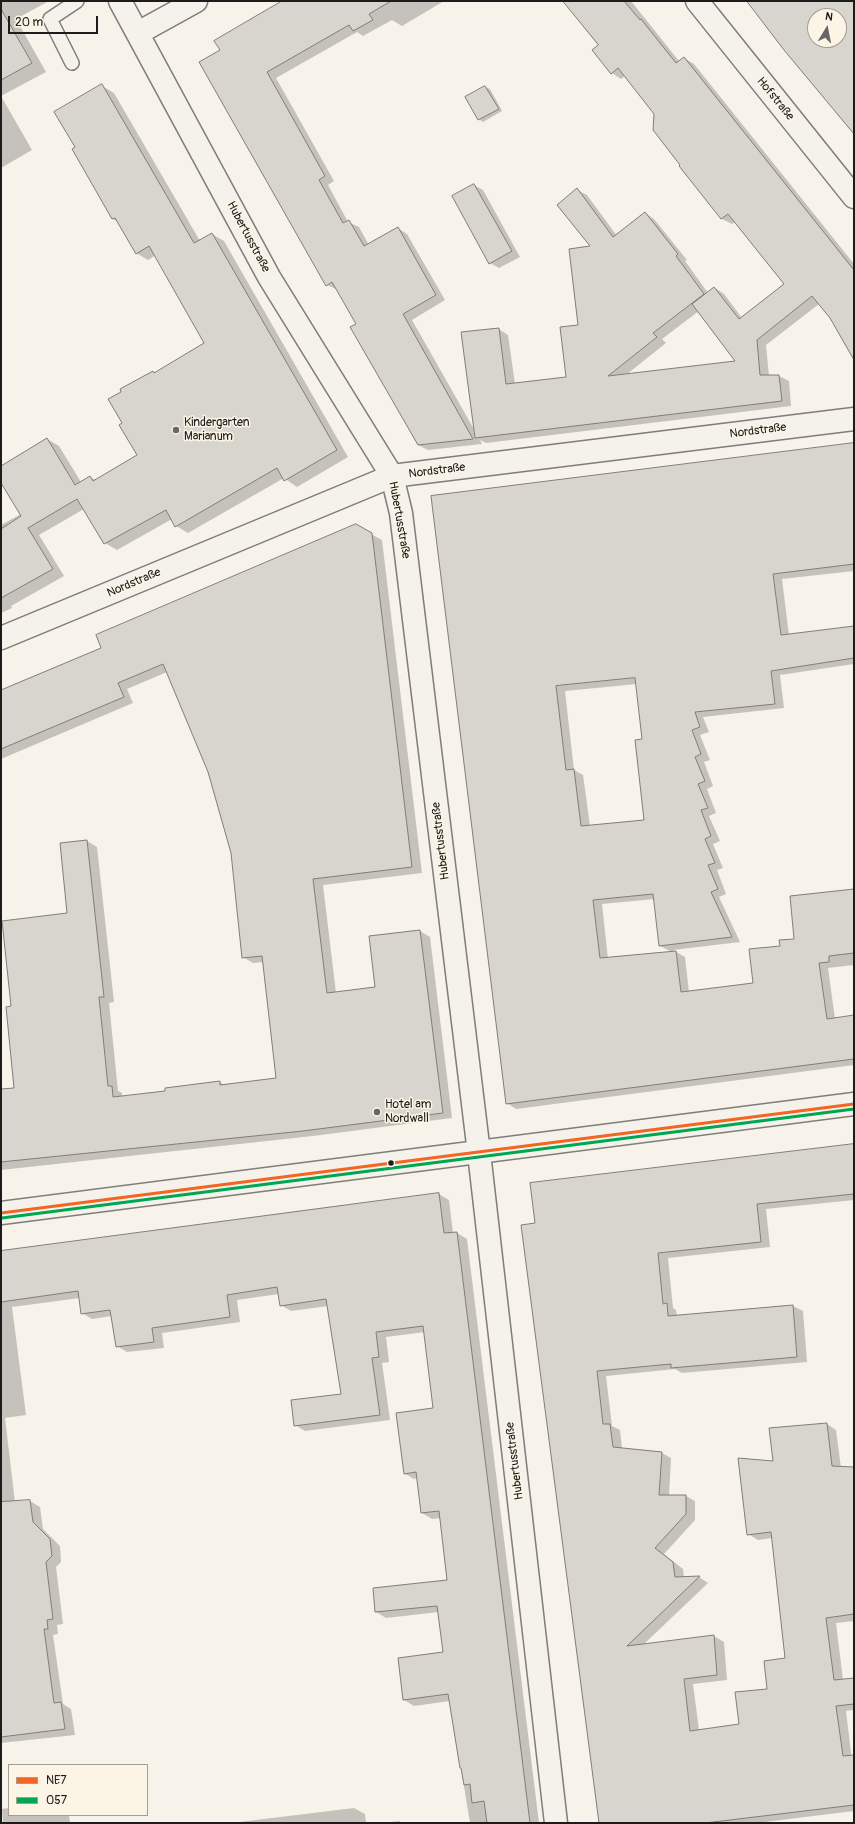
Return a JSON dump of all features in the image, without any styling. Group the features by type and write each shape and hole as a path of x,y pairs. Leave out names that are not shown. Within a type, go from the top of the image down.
{"street":[{"name":"Hubertusstraße","path":"120,1 269,277 392,476 401,513 479,1153 556,1823"},
{"path":"138,33 196,1"},
{"name":"Hofstraße","path":"697,1 854,196"},
{"name":"Nordstraße","path":"1,638 392,476 854,419"},
{"path":"1,1213 854,1104"}],"lane":[{"path":"72,64 50,19 77,1"}],"building":[{"path":"282,1 391,1 369,14 373,20 353,31 349,25 267,72 325,176 319,180 343,223 349,220 364,246 398,227 436,295 403,314 473,439 418,445 350,327 356,324 332,282 326,286 199,62 220,50 214,41"},
{"path":"563,1 624,1 640,20 641,19 676,63 684,57 854,270 854,360 830,318 812,296 757,340 760,375 779,375 782,401 475,438 461,332 499,328 506,384 566,377 560,327 578,325 569,249 590,246 557,205 577,188 613,237 645,212 678,254 676,256 704,294 653,333 657,337 608,376 735,361 692,304 714,287 739,319 784,284 728,214 721,219 679,166 680,165 653,130 654,114 618,68 611,74 592,50 598,45"},
{"path":"747,1 854,1 854,134 784,50"},
{"path":"1,9 32,63 1,80"},
{"path":"102,84 194,243 212,233 337,450 284,481 277,468 175,527 166,510 104,544 77,499 28,528 53,569 1,598 1,529 21,516 1,483 1,466 47,438 75,485 90,476 93,481 137,455 119,425 122,423 108,399 121,392 120,389 153,371 154,373 204,343 149,246 136,254 115,218 112,219 72,149 75,147 54,112"},
{"path":"485,86 499,109 478,120 465,97"},
{"path":"474,184 512,251 489,264 452,196"},
{"path":"854,443 854,564 773,574 781,635 854,626 854,658 771,671 775,704 695,712 700,727 692,730 701,754 695,757 705,781 698,784 708,808 701,810 711,836 705,839 715,863 708,865 718,889 711,892 732,937 659,946 653,894 593,900 600,958 676,951 681,992 753,983 749,949 780,946 779,940 794,939 790,896 854,889 854,953 829,956 829,962 819,963 827,1019 854,1015 854,1059 506,1104 431,496","holes":["635,678 642,739 635,740 644,820 581,826 574,769 566,770 556,686"]},
{"path":"356,524 372,533 412,867 313,879 327,993 375,987 369,936 420,930 443,1113 303,1131 1,1162 1,1089 14,1088 6,1007 11,1006 2,921 67,913 60,843 87,840 104,997 99,997 108,1086 112,1086 113,1097 165,1091 165,1088 220,1081 220,1085 276,1078 262,956 242,958 231,853 208,772 163,664 118,683 124,697 1,749 1,690 101,648 96,635"},
{"path":"854,1144 854,1194 757,1204 761,1242 658,1253 663,1304 667,1303 668,1316 793,1305 797,1357 671,1368 671,1364 597,1371 603,1424 610,1424 613,1447 662,1452 659,1495 686,1495 686,1514 655,1548 673,1562 675,1577 700,1576 627,1646 714,1635 717,1675 684,1679 690,1731 739,1724 735,1692 767,1689 764,1661 785,1658 771,1532 747,1535 738,1458 773,1461 769,1428 827,1423 832,1466 854,1467 854,1614 826,1618 834,1680 854,1678 854,1704 836,1706 843,1756 854,1755 854,1805 705,1823 599,1823 521,1225 535,1223 530,1183"},
{"path":"439,1193 444,1233 457,1232 530,1823 487,1823 484,1801 472,1803 470,1784 464,1785 460,1768 448,1694 403,1700 398,1658 443,1652 437,1606 375,1612 373,1588 447,1580 439,1511 421,1513 416,1472 404,1474 396,1413 433,1408 423,1326 376,1332 379,1357 372,1358 380,1415 294,1426 291,1400 341,1394 326,1299 280,1306 277,1287 227,1295 230,1317 152,1328 154,1342 116,1347 110,1310 81,1314 78,1291 1,1302 1,1251"},
{"path":"30,1500 33,1522 50,1539 52,1556 46,1562 53,1619 47,1620 48,1629 44,1629 54,1703 61,1702 65,1729 1,1737 1,1502"}],"transit line":[{"name":"NE7","path":"1,1213 854,1104"},
{"name":"057","path":"2,1218 854,1109"}],"place":[{"name":"Kindergarten Marianum","path":"176,430"},
{"name":"Hotel am Nordwall","path":"377,1112"}]}
